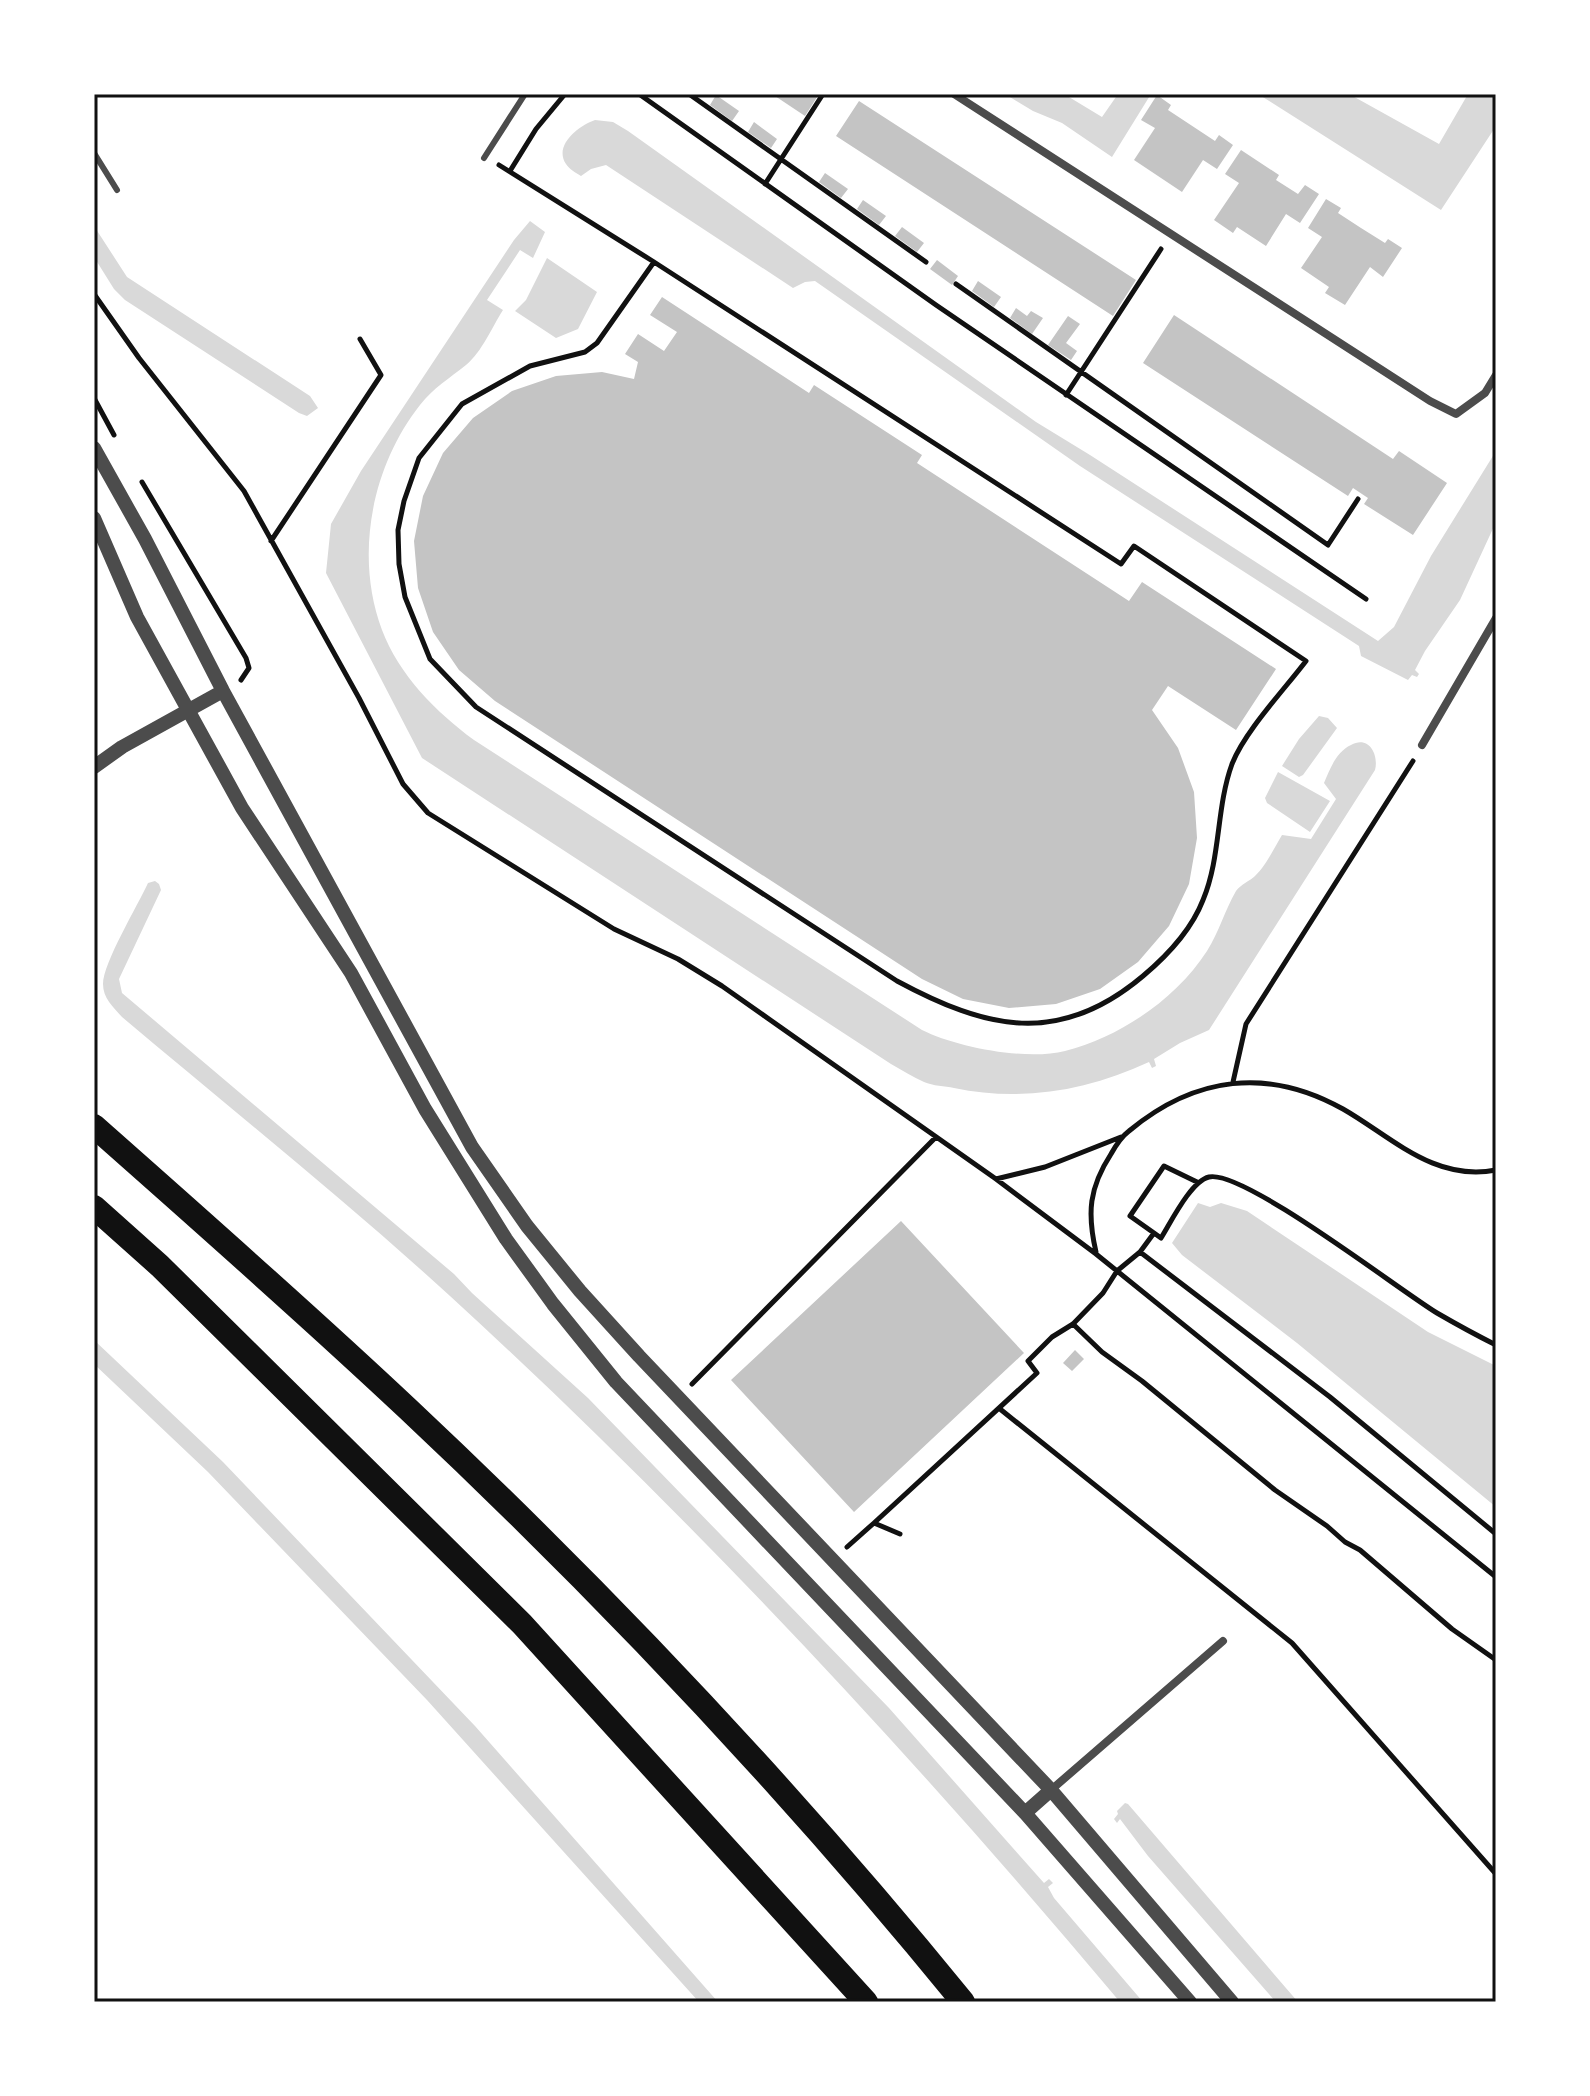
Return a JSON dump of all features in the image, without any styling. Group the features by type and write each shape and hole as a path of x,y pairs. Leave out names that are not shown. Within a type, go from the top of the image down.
{"highway":[{"path":"94,1126 408,1409 577,1574 796,1804 963,2002"},
{"path":"94,1207 160,1266 522,1624 866,2002"}],"street":[{"path":"954,94 1430,401 1456,414 1485,393 1496,375"},
{"path":"94,448 472,1147 527,1226 639,1356 1051,1790 1232,2002"},
{"path":"94,518 137,617 242,808 351,973 425,1109 506,1239 553,1304 616,1382 1025,1813 1190,2002"},
{"path":"1422,745 1496,618"},
{"path":"94,767 122,747 223,691"},
{"path":"1025,1813 1223,1641"}],"lane":[{"path":"484,158 525,94"},
{"path":"94,153 117,190"}],"path":[{"path":"509,171 536,129 565,94"},
{"path":"639,94 1066,395 1366,599"},
{"path":"689,94 926,262"},
{"path":"765,184 823,94"},
{"path":"484,158 654,262 1121,564 1134,546 1306,661 1244,742 1233,764 1212,868 1203,901 1193,919 1163,959 1106,1002 1073,1016 1020,1024 959,1012 934,1001 897,981 476,707 430,659 405,597 399,564 398,530 419,458 462,404 530,366 585,352 597,343 654,262"},
{"path":"1066,395 1170,234"},
{"path":"956,284 1328,545 1358,499"},
{"path":"94,294 139,358 244,491 403,784 428,813 614,929 678,959 722,986 996,1179 1096,1254 1496,1577"},
{"path":"271,541 381,375 360,339"},
{"path":"94,398 119,443"},
{"path":"140,480 246,658 249,668 246,675 223,691"},
{"path":"1233,1082 1246,1024 1422,745"},
{"path":"996,1179 1070,1159 1122,1136 1164,1106 1199,1090 1233,1082 1267,1082 1294,1087 1344,1110 1396,1145 1453,1171 1480,1173 1496,1170"},
{"path":"1096,1254 1090,1218 1094,1183 1122,1136"},
{"path":"687,1388 936,1137"},
{"path":"1197,1182 1164,1166 1130,1216 1161,1238 1197,1182 1214,1176 1234,1181 1284,1210 1436,1312 1496,1345"},
{"path":"835,1540 845,1549 1000,1409 1037,1373 1028,1361 1052,1337 1073,1324 1154,1233"},
{"path":"1140,1252 1330,1397 1496,1534"},
{"path":"1073,1324 1102,1352 1275,1490 1360,1550 1452,1629 1496,1660"},
{"path":"1000,1409 1292,1643 1496,1874"},
{"path":"874,1523 900,1534"}],"shaded area":[{"path":"1005,94 1064,94 1102,117 1118,94 1151,94 1112,157 1062,123 1033,111"},
{"path":"1258,94 1349,94 1439,144 1468,94 1496,94 1496,126 1441,210"},
{"path":"595,120 613,122 628,131 1036,422 1378,641 1394,627 1431,556 1496,451 1496,522 1460,600 1415,670 1419,674 1417,677 1412,675 1408,680 1361,656 1359,646 1080,466 815,281 793,288 606,165 581,176 575,172 567,166 563,150 576,131"},
{"path":"530,221 545,232 533,258 520,250 487,300 503,310 482,346 472,360 425,399 403,429 390,455 372,512 369,572 374,601 389,646 420,691 474,740 922,1030 972,1047 1012,1053 1049,1054 1086,1045 1126,1026 1163,1000 1207,951 1236,891 1259,872 1282,835 1311,839 1336,799 1324,783 1337,756 1351,745 1368,745 1374,753 1375,770 1209,1030 1154,1059 1156,1066 1152,1068 1149,1062 1078,1087 1004,1094 928,1083 891,1064 422,758 326,573 331,524 361,471 514,240"},
{"path":"94,226 127,277 310,396 318,408 307,416 299,413 125,300 114,289 94,257"},
{"path":"547,258 597,292 578,329 556,338 515,311 526,300"},
{"path":"1319,716 1328,718 1337,728 1299,777 1282,766"},
{"path":"1278,772 1330,801 1310,832 1267,803 1265,798"},
{"path":"155,881 161,890 119,979 122,993 454,1274 588,1398 889,1708 1044,1883 1049,1879 1053,1883 1048,1887 1054,1898 1143,2002 1120,2002 961,1818 797,1638 539,1379 369,1224 115,1010 105,994 105,975 148,883"},
{"path":"1198,1203 1210,1207 1221,1203 1247,1211 1428,1332 1496,1366 1496,1507 1297,1343 1182,1255 1172,1243"},
{"path":"94,1340 223,1462 475,1726 718,2002 699,2002 427,1700 208,1472 94,1364"},
{"path":"1125,1803 1298,2002 1276,2002 1148,1856 1120,1819 1117,1823 1114,1819 1117,1811"}],"building":[{"path":"772,94 819,94 805,116"},
{"path":"716,95 739,111 732,121 710,105"},
{"path":"1157,95 1171,105 1168,110 1215,141 1219,135 1233,145 1217,169 1203,160 1182,192 1134,160 1155,128 1141,120"},
{"path":"859,101 1136,280 1113,316 836,136"},
{"path":"754,122 777,139 771,148 748,132"},
{"path":"1241,150 1279,175 1276,180 1298,194 1305,185 1319,194 1300,223 1286,214 1266,246 1237,227 1233,233 1214,220 1239,183 1225,174"},
{"path":"825,173 848,189 841,198 819,182"},
{"path":"1326,199 1341,208 1338,213 1361,228 1385,243 1388,239 1402,248 1383,277 1370,267 1345,305 1325,293 1329,287 1301,268 1322,237 1308,228"},
{"path":"863,200 886,216 879,225 857,209"},
{"path":"902,227 924,243 917,252 895,236"},
{"path":"937,260 958,276 952,285 930,269"},
{"path":"978,281 1001,297 994,307 972,291"},
{"path":"662,297 809,393 814,385 922,455 917,463 1129,601 1142,582 1276,669 1236,730 1168,686 1152,710 1178,748 1194,792 1197,838 1189,884 1169,926 1138,962 1100,989 1056,1004 1009,1008 963,999 922,979 495,701 459,670 433,632 418,588 414,541 423,496 443,453 473,418 512,391 556,376 602,372 634,379 638,362 625,354 638,334 664,351 677,332 650,315"},
{"path":"1016,308 1027,316 1031,311 1043,318 1032,334 1010,318"},
{"path":"1174,315 1393,459 1399,451 1447,483 1413,535 1364,504 1368,498 1353,488 1348,496 1143,363"},
{"path":"1068,316 1080,324 1066,343 1077,351 1071,360 1048,345"},
{"path":"901,1221 1024,1353 854,1512 731,1380"},
{"path":"1075,1350 1084,1359 1072,1371 1063,1363"}]}
